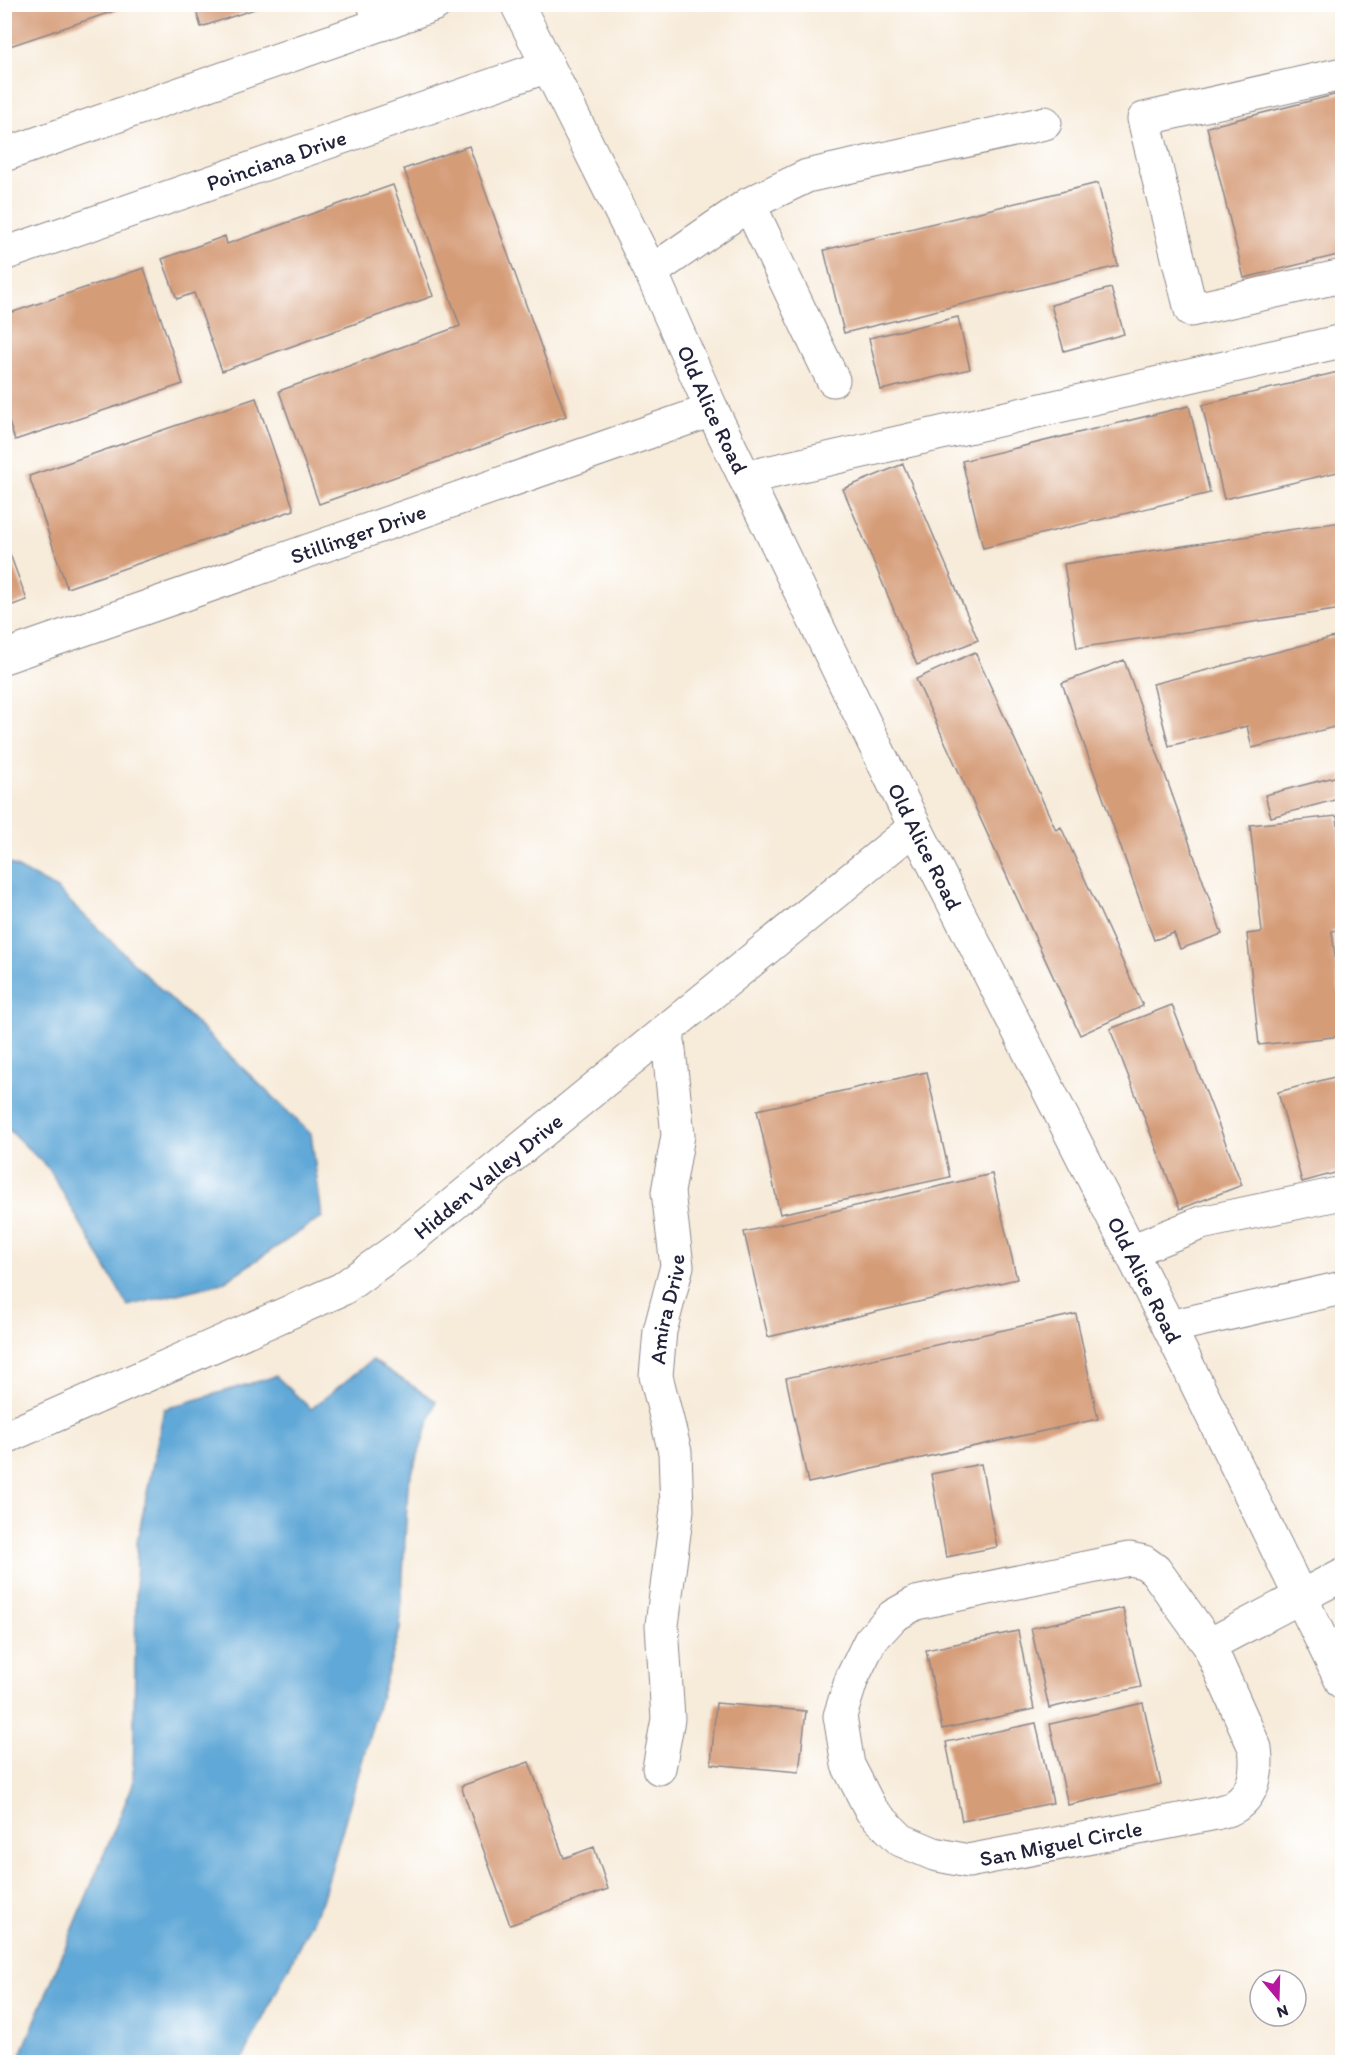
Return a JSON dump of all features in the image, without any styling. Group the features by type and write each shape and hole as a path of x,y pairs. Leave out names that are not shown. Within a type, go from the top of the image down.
{"street":[{"path":"4,154 378,14 435,4"},
{"name":"Old Alice Road","path":"522,6 548,66 651,272 712,410 915,827 1169,1327 1342,1682"},
{"name":"Poinciana Drive","path":"4,254 548,66"},
{"path":"1342,74 1144,119 1191,310 1342,276"},
{"path":"651,272 749,204 807,176 1045,123"},
{"path":"749,204 833,380"},
{"path":"745,478 1342,341"},
{"name":"Stillinger Drive","path":"4,657 712,410"},
{"name":"Hidden Valley Drive","path":"4,1438 342,1289 402,1246 915,827"},
{"name":"Amira Drive","path":"659,1768 668,1719 662,1625 677,1510 675,1452 656,1376 660,1331 677,1266 668,1192 678,1135 667,1031"},
{"path":"1131,1251 1201,1223 1342,1193"},
{"path":"1169,1327 1342,1288"},
{"name":"San Miguel Circle","path":"1129,1559 1137,1560 1155,1570 1209,1645 1255,1748 1258,1765 1249,1792 1234,1807 1216,1813 968,1861 934,1854 901,1840 871,1810 848,1765 840,1716 852,1678 870,1641 893,1616 916,1603 1129,1559"},
{"path":"1209,1645 1342,1575"}],"water":[{"path":"5,861 57,889 311,1134 322,1217 222,1283 128,1306 49,1169 5,1126"},
{"path":"372,1360 436,1401 408,1485 400,1629 322,1901 241,2062 18,2062 133,1784 137,1542 164,1409 276,1376 311,1409"}],"building":[{"path":"4,4 132,4 132,5 4,48"},
{"path":"194,4 267,4 267,5 201,27"},
{"path":"1342,93 1342,254 1244,278 1207,127"},
{"path":"469,146 566,416 319,504 279,391 460,326 404,169"},
{"path":"1098,183 1118,266 844,333 824,250"},
{"path":"393,185 433,296 222,371 194,293 177,299 162,259 225,236 227,244"},
{"path":"144,268 183,384 15,440 4,408 4,315"},
{"path":"1111,288 1124,334 1064,351 1051,305"},
{"path":"958,317 970,369 881,390 869,338"},
{"path":"1342,371 1342,471 1224,499 1202,405"},
{"path":"256,398 294,510 67,588 29,476"},
{"path":"1189,406 1210,493 983,548 962,461"},
{"path":"903,464 978,640 917,665 843,489"},
{"path":"1341,522 1342,609 1077,648 1064,564"},
{"path":"4,538 27,600 4,608"},
{"path":"1342,635 1342,725 1252,748 1247,726 1169,746 1153,684"},
{"path":"975,652 1056,830 1061,827 1143,1006 1080,1035 916,679"},
{"path":"1124,660 1222,934 1180,949 1174,933 1154,940 1062,683"},
{"path":"1342,775 1342,798 1271,817 1265,795"},
{"path":"1337,816 1342,863 1342,929 1332,931 1342,1017 1342,1036 1259,1045 1247,934 1262,932 1250,825"},
{"path":"1172,1005 1242,1185 1180,1209 1110,1029"},
{"path":"927,1072 950,1177 780,1214 757,1110"},
{"path":"1342,1075 1342,1171 1302,1182 1278,1092"},
{"path":"992,1174 1017,1279 768,1337 744,1232"},
{"path":"1076,1314 1098,1419 808,1483 786,1378"},
{"path":"981,1464 997,1547 946,1557 931,1474"},
{"path":"1123,1608 1141,1687 1049,1708 1031,1628"},
{"path":"1018,1631 1034,1709 942,1729 926,1650"},
{"path":"716,1703 806,1711 799,1772 711,1764"},
{"path":"1143,1703 1161,1784 1068,1805 1050,1724"},
{"path":"1036,1723 1053,1803 962,1821 946,1742"},
{"path":"529,1762 564,1858 594,1847 608,1889 510,1925 461,1786"}]}
